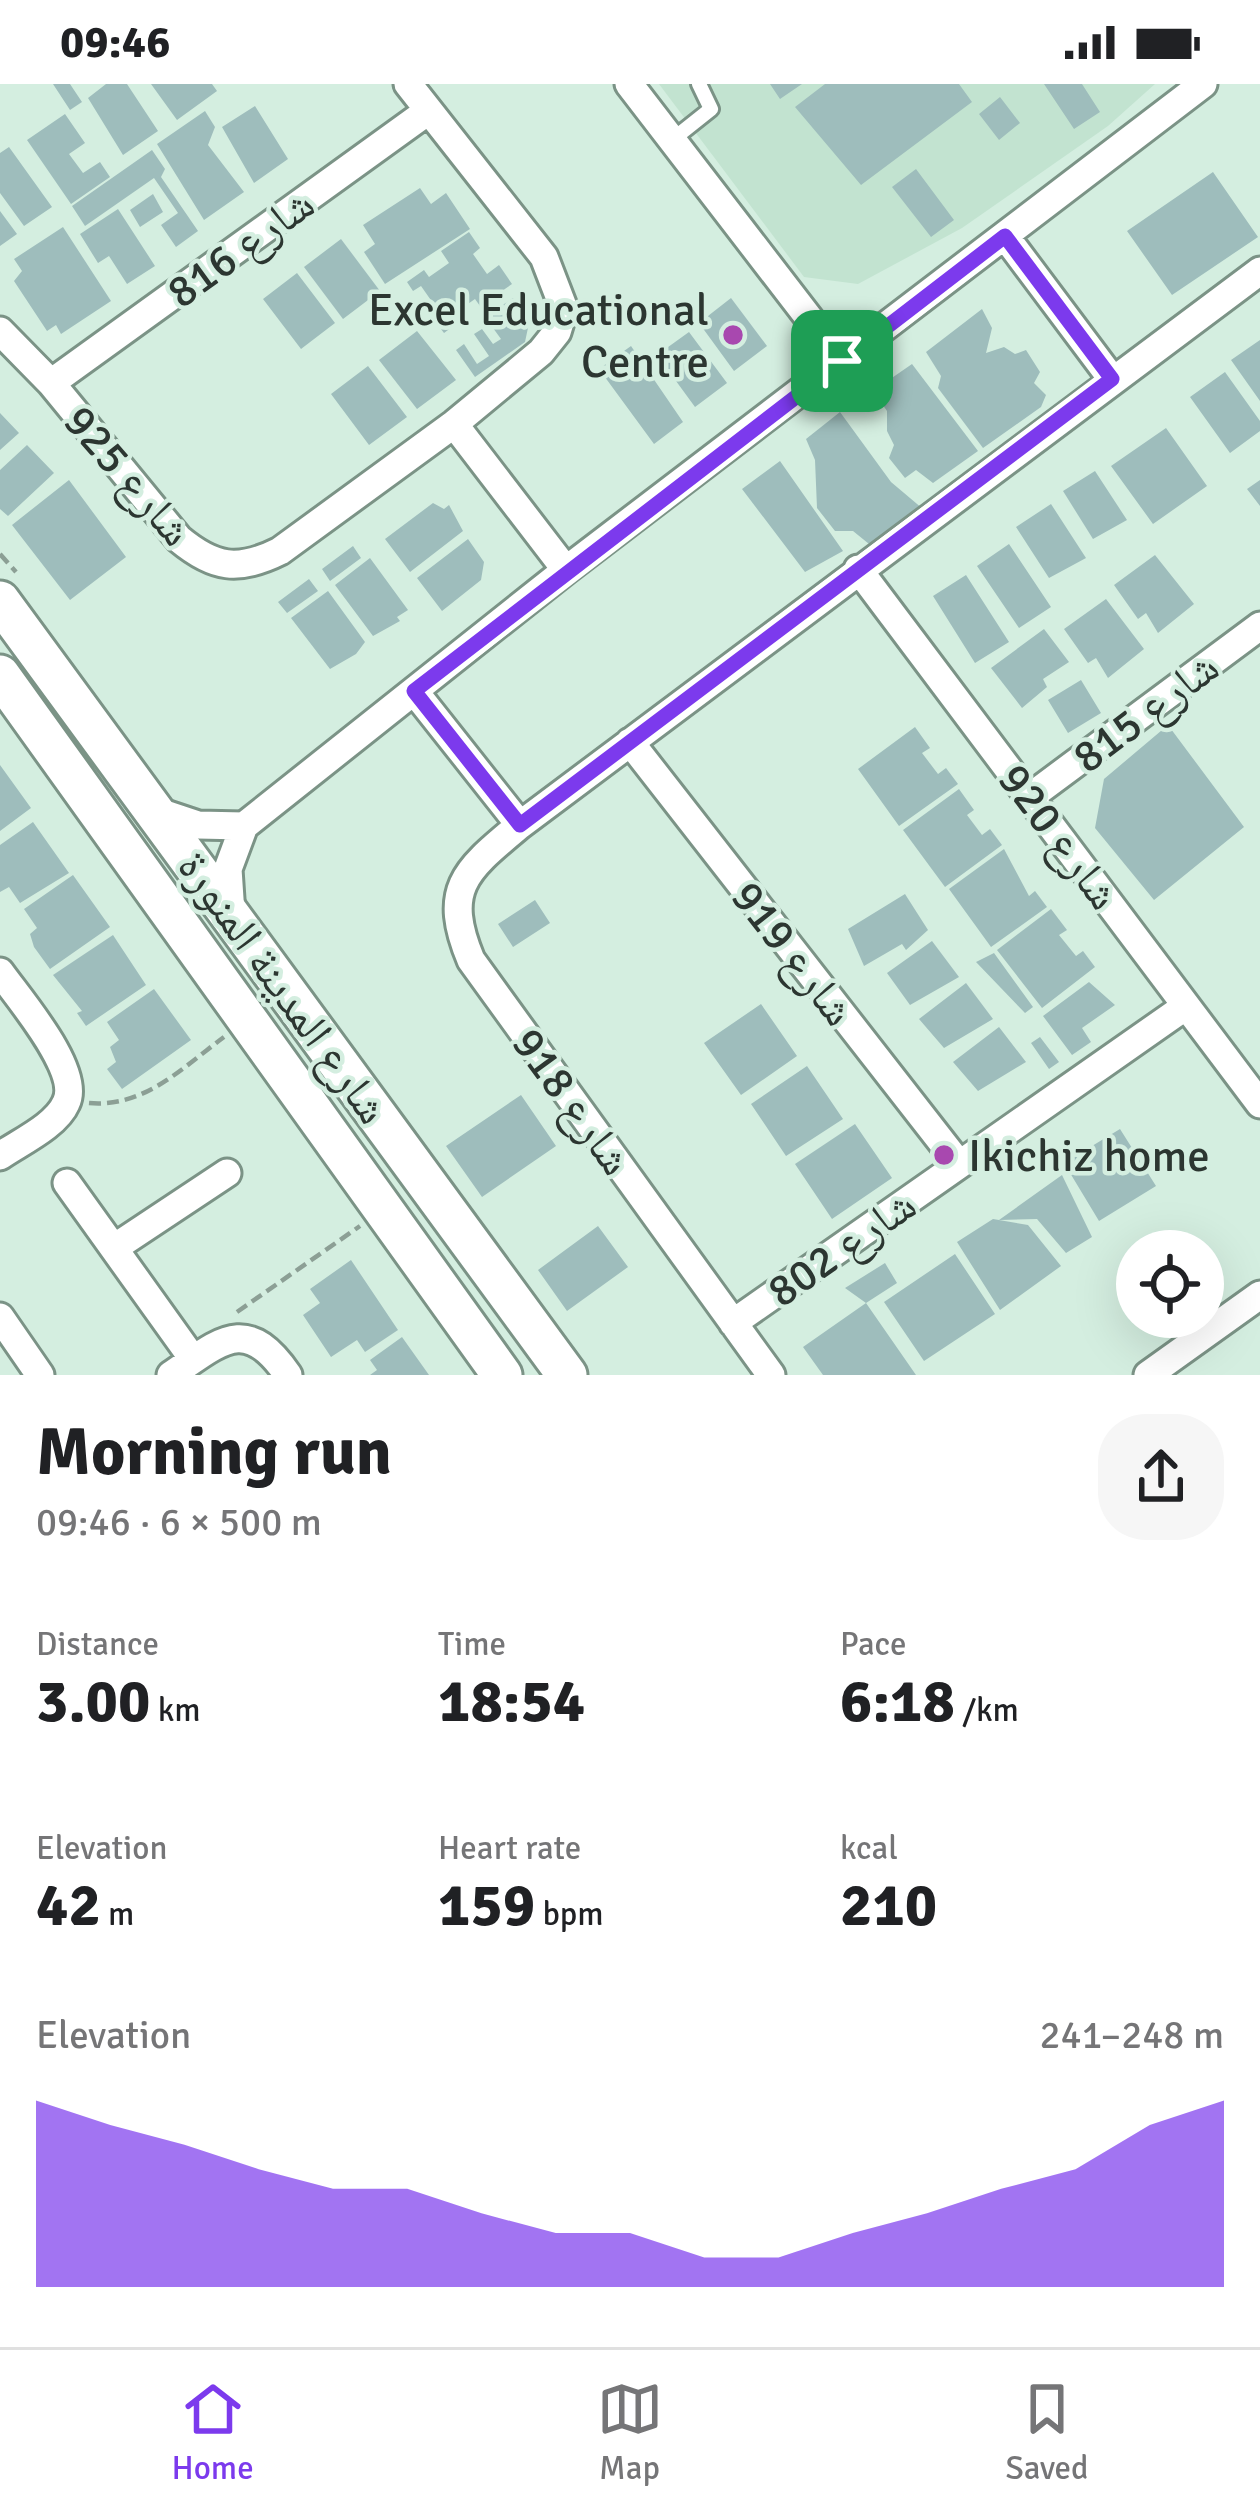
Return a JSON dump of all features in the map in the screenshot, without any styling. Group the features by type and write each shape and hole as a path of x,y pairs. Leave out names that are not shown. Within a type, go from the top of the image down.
{"street":[{"name":"شارع 925","path":"0,331 51,382 179,538 202,558 228,568 256,563 280,551 454,424 541,352 557,332 564,309 544,257 408,84"},
{"path":"628,84 842,361"},
{"path":"231,914 228,869 244,826 566,571 1203,84"},
{"name":"شارع 816","path":"51,382 428,111"},
{"path":"1005,236 1112,379"},
{"name":"شارع 918","path":"771,1375 465,947 456,910 460,885 473,865 520,825 1260,271"},
{"path":"454,424 566,571"},
{"name":"شارع 920","path":"858,569 1260,1104"},
{"name":"شارع المدينة المنورة","path":"0,601 567,1375"},
{"name":"شارع 815","path":"1030,797 1258,631"},
{"name":"شارع المدينة المنورة","path":"0,675 502,1375"},
{"path":"414,691 520,825"},
{"name":"شارع 919","path":"630,742 959,1164"},
{"path":"156,811 198,825 244,826"},
{"path":"0,972 69,1078 68,1101 55,1117 0,1156"},
{"name":"شارع 802","path":"733,1323 1186,1006"},
{"path":"114,1248 226,1173"},
{"path":"67,1183 114,1248 182,1367 226,1339 257,1340 288,1375"},
{"path":"1148,1375 1260,1295"},
{"path":"0,1317 40,1375"}],"lane":[{"path":"672,140 711,110 698,84"}],"path":[{"path":"68,1101 112,1105 140,1097 248,1020"},
{"path":"226,1339 239,1309 384,1209"}],"shaded area":[{"path":"659,84 1155,84 1108,126 962,228 858,284 804,277"}],"building":[{"path":"53,84 70,84 82,102 70,110"},
{"path":"106,84 127,84 158,131 123,155 88,98"},
{"path":"151,84 212,84 217,91 177,120"},
{"path":"770,84 802,84 780,99"},
{"path":"825,84 959,84 972,102 861,185 795,107"},
{"path":"1044,84 1082,84 1100,112 1074,129"},
{"path":"1000,97 1020,123 999,140 979,114"},
{"path":"255,106 288,159 254,183 222,127"},
{"path":"205,111 215,127 208,145 244,192 204,220 157,144"},
{"path":"65,114 85,143 69,154 83,173 100,162 110,177 71,204 27,140"},
{"path":"9,147 52,207 24,226 0,193 0,153"},
{"path":"152,150 165,169 161,177 198,231 176,247 161,225 178,213 154,178 85,226 72,206"},
{"path":"916,169 954,220 931,237 892,187"},
{"path":"1213,172 1258,237 1172,295 1127,231"},
{"path":"420,188 431,204 446,193 470,229 385,284 364,252 375,244 363,225"},
{"path":"153,194 163,212 140,227 130,210"},
{"path":"118,209 155,266 127,284 109,256 98,263 80,234"},
{"path":"0,211 17,234 0,246"},
{"path":"63,227 111,301 61,334 56,325 47,331 14,281 22,271 14,259"},
{"path":"469,232 480,248 473,254 487,274 499,265 512,284 480,306 475,299 462,308 467,316 444,333 435,321 442,316 421,286 413,291 407,282 424,270 429,277 449,263 441,251"},
{"path":"341,239 380,291 343,319 304,267"},
{"path":"297,273 335,323 301,349 263,299"},
{"path":"513,298 529,323 525,342 475,377 456,350 464,344 477,364 489,356 474,334 482,329 493,344 501,339 485,317"},
{"name":"Excel Educational Centre","path":"731,298 767,346 734,371 699,323"},
{"path":"982,309 992,328 986,353 1004,347 1015,354 1026,350 1040,372 1034,383 1046,395 1041,407 983,448 938,388 941,376 926,352"},
{"path":"417,331 456,380 417,409 379,360"},
{"path":"689,332 727,383 695,407 657,355"},
{"path":"1260,340 1260,401 1231,360"},
{"path":"631,346 683,422 654,444 599,369"},
{"path":"912,364 978,451 933,483 916,470 905,478 889,458 894,445 887,431 887,411 873,391"},
{"path":"368,366 407,417 369,445 331,394"},
{"path":"1225,372 1260,421 1260,431 1230,453 1190,397"},
{"path":"840,412 891,482 923,509 874,548 853,531 835,531 817,508 815,460 806,439"},
{"path":"0,413 19,433 0,450"},
{"path":"1166,428 1207,486 1153,524 1111,466"},
{"path":"27,445 54,473 8,516 0,509 0,470"},
{"path":"780,461 843,551 805,572 742,489"},
{"path":"1095,471 1127,520 1093,539 1063,491"},
{"path":"69,480 126,557 70,600 12,525"},
{"path":"1260,480 1260,506 1247,489"},
{"path":"433,503 444,509 449,505 463,531 410,572 385,539"},
{"path":"1051,504 1086,558 1049,578 1016,527"},
{"path":"468,539 484,562 481,580 442,611 417,578"},
{"path":"1009,544 1051,607 1019,628 977,566"},
{"path":"353,546 361,558 330,581 322,569"},
{"path":"1155,555 1194,604 1158,633 1146,613 1138,619 1114,585"},
{"path":"370,558 408,610 397,617 400,621 373,636 335,585"},
{"path":"966,575 1009,642 975,663 933,596"},
{"path":"309,579 318,591 287,613 278,602"},
{"path":"328,591 365,642 356,654 330,669 291,618"},
{"path":"1106,599 1144,649 1108,678 1096,658 1088,663 1064,629"},
{"path":"1044,629 1069,662 1043,679 1047,687 1022,708 991,668"},
{"path":"1081,680 1101,713 1068,733 1048,700"},
{"path":"1168,725 1244,827 1154,900 1095,828 1104,779"},
{"path":"915,727 930,748 922,753 938,774 946,768 958,784 899,826 858,769"},
{"path":"0,765 31,808 0,831"},
{"path":"959,789 974,810 967,815 982,835 990,829 1002,845 945,887 903,830"},
{"path":"33,822 69,873 20,903 9,887 0,892 0,845"},
{"path":"1004,849 1029,896 1035,891 1047,907 991,947 949,889"},
{"path":"73,875 110,927 50,969 34,947 30,934 37,928 24,909"},
{"path":"905,894 928,930 906,950 902,944 864,966 848,929"},
{"path":"535,900 550,923 513,947 498,924"},
{"path":"1051,909 1067,930 1059,935 1076,956 1083,951 1095,967 1042,1008 997,950"},
{"path":"113,935 146,985 86,1026 77,1013 82,1011 53,975"},
{"path":"932,941 959,977 910,1005 887,973"},
{"path":"994,953 1033,1007 1025,1013 976,962"},
{"path":"1089,982 1115,1005 1082,1028 1091,1042 1072,1055 1043,1016"},
{"path":"966,983 993,1019 944,1048 919,1019"},
{"path":"154,989 191,1040 122,1089 107,1069 116,1062 110,1047 119,1040 107,1022"},
{"path":"761,1004 797,1056 741,1095 704,1043"},
{"path":"999,1027 1026,1062 978,1091 953,1062"},
{"path":"1040,1037 1059,1062 1049,1069 1031,1043"},
{"path":"807,1066 843,1119 786,1156 751,1104"},
{"path":"521,1095 556,1146 482,1197 446,1146"},
{"path":"855,1124 892,1178 832,1219 795,1164"},
{"path":"1120,1129 1156,1186 1099,1221 1064,1163"},
{"path":"1062,1175 1092,1237 1066,1253 1037,1219 999,1220"},
{"path":"993,1219 1028,1225 1061,1266 1000,1310 957,1242"},
{"path":"598,1226 628,1267 567,1311 538,1270"},
{"path":"955,1254 995,1314 924,1361 884,1302"},
{"path":"351,1260 398,1330 365,1352 357,1340 331,1357 303,1315 320,1303 310,1289"},
{"path":"885,1263 897,1283 866,1303 845,1288"},
{"path":"866,1303 916,1375 823,1375 803,1347"},
{"path":"402,1337 429,1375 370,1375 377,1370 370,1360"}],"place":[{"name":"Excel Educational Centre","path":"733,335"},
{"name":"Ikichiz home","path":"944,1155"}],"route":[{"path":"1005,236 1112,379 520,825 414,691 842,361 1005,236"}]}
